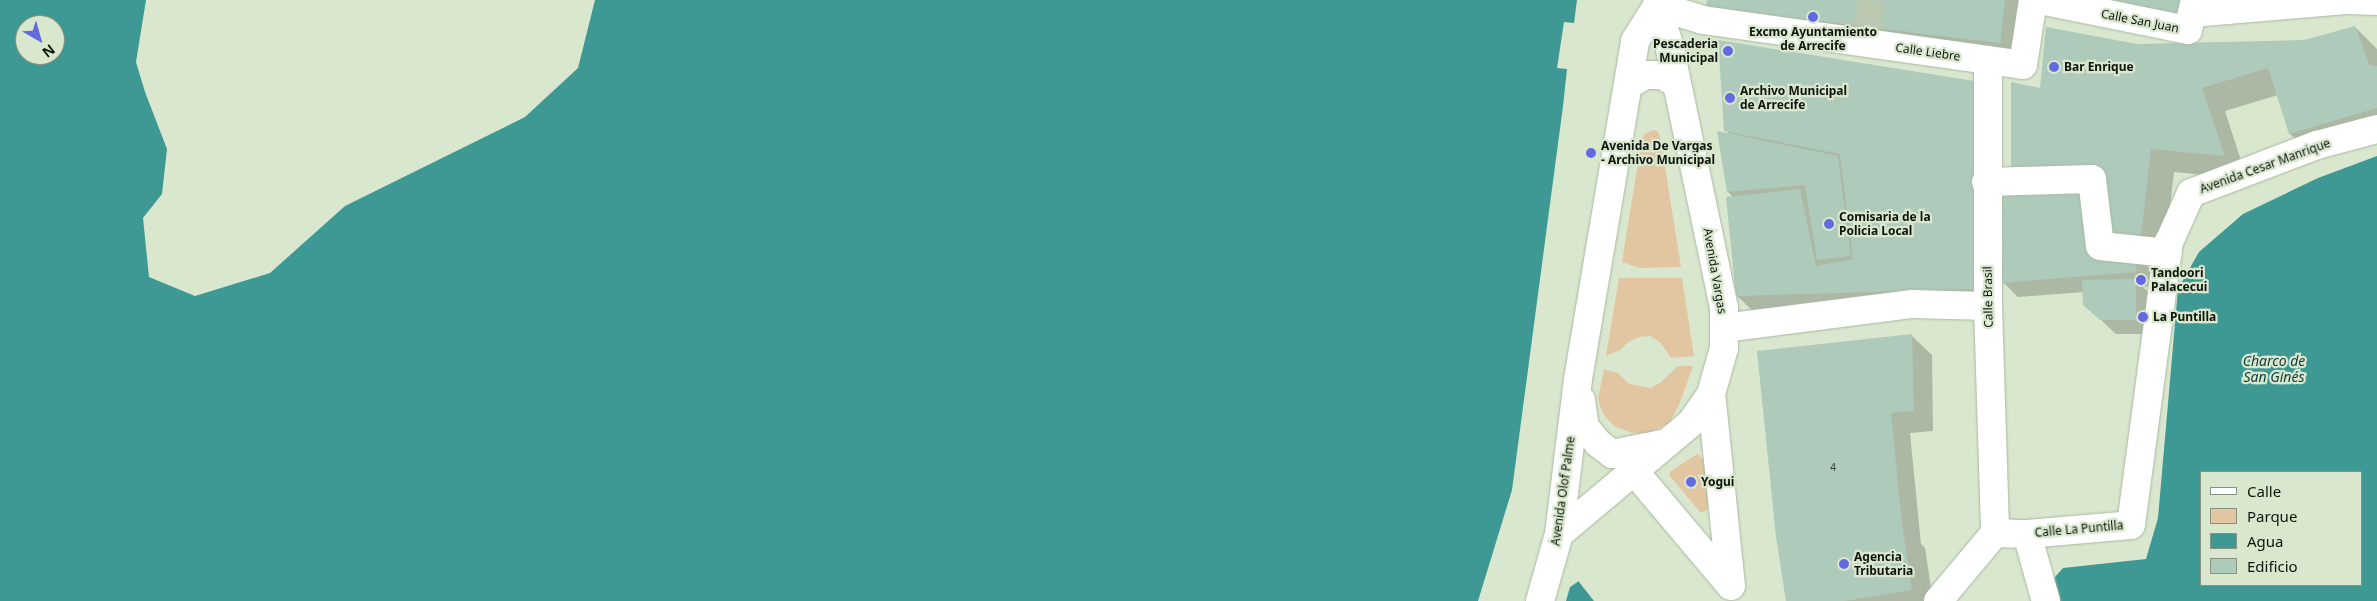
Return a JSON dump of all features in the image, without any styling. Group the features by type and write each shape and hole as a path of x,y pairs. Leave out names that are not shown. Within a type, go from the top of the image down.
{"street":[{"name":"Calle Liebre","path":"1657,3 1703,20 1865,35 1988,60 2023,65 2032,0"},
{"name":"Calle San Juan","path":"2040,0 2188,30 2194,6 2348,0 2377,1"},
{"name":"Avenida Vargas","path":"1559,534 1691,423 1711,394 1724,348 1724,308 1669,44 1657,3"},
{"path":"1657,3 1635,41 1578,379 1584,427 1598,444 1612,454 1668,442"},
{"name":"Calle Brasil","path":"1988,60 1986,182 1995,533"},
{"path":"1628,85 1645,75 1662,75 1677,84"},
{"name":"Avenida Cesar Manrique","path":"2131,525 2169,242 2191,193 2317,145 2377,129"},
{"path":"1986,182 2092,179 2100,246 2168,254"},
{"path":"1724,328 1912,304 1988,306"},
{"name":"Avenida Olof Palme","path":"1540,601 1559,534 1578,379"},
{"path":"1711,394 1736,593"},
{"path":"1634,471 1736,593"},
{"name":"Calle La Puntilla","path":"1995,533 2027,534 2131,525"},
{"path":"1938,601 1995,533"},
{"name":"Calle La Puntilla","path":"2027,534 2046,601"}],"green space":[{"path":"1653,130 1657,131 1660,136 1681,267 1640,268 1622,262 1642,138 1646,133"},
{"path":"1619,278 1682,278 1694,356 1671,358 1661,343 1650,336 1639,337 1628,342 1620,350 1606,356"},
{"path":"1678,366 1693,366 1679,405 1669,423 1649,433 1632,433 1614,426 1603,414 1598,399 1604,369 1618,373 1629,384 1651,388 1661,382"},
{"path":"1697,454 1703,459 1710,504 1707,510 1701,513 1669,475 1671,471"}],"water":[{"path":"0,0 146,0 136,62 145,92 167,149 162,194 143,218 149,277 195,296 270,273 345,206 525,117 578,68 595,0 1577,0 1574,23 1564,22 1557,68 1567,69 1512,490 1478,601 0,601"},
{"name":"Charco de San Ginés","path":"2377,156 2377,601 2052,601 2047,586 2063,568 2146,559 2158,518 2178,289 2199,252 2243,214 2318,178"},
{"path":"1579,581 1594,601 1566,601 1570,587"}],"building":[{"path":"1707,0 2005,0 2000,43 1705,8"},
{"path":"2097,0 2181,0 2177,17"},
{"path":"2355,26 2370,66 2377,66 2377,108 2289,134 2268,68 2202,88 2225,156 2151,149 2140,244 2104,242 2098,174 2011,176 2011,82 2040,88 2046,27 2137,44 2304,40"},
{"path":"1718,40 1974,81 1979,289 1736,296 1726,197 1800,189 1816,266 1853,259 1840,154 1724,131"},
{"name":"Comisaria de la Policia Local","path":"1717,131 1838,156 1851,256 1817,260 1805,185 1727,192"},
{"path":"2086,191 2097,254 2137,255 2136,272 2002,283 1999,254 2003,253 1999,196"},
{"path":"2136,279 2136,320 2100,320 2083,305 2082,280"},
{"path":"1912,334 1914,411 1891,413 1902,523 1912,590 1844,601 1786,601 1776,537 1757,351"}],"tunnel":[{"path":"1867,28 1872,0"}],"place":[{"name":"Excmo Ayuntamiento de Arrecife","path":"1813,17"},
{"name":"Pescaderia Municipal","path":"1728,51"},
{"name":"Bar Enrique","path":"2054,67"},
{"name":"Archivo Municipal de Arrecife","path":"1730,98"},
{"name":"Avenida De Vargas - Archivo Municipal","path":"1591,153"},
{"name":"Comisaria de la Policia Local","path":"1829,224"},
{"name":"Tandoori Palacecui","path":"2141,280"},
{"name":"La Puntilla","path":"2143,317"},
{"name":"Yogui","path":"1691,482"},
{"name":"Agencia Tributaria","path":"1844,564"}]}
